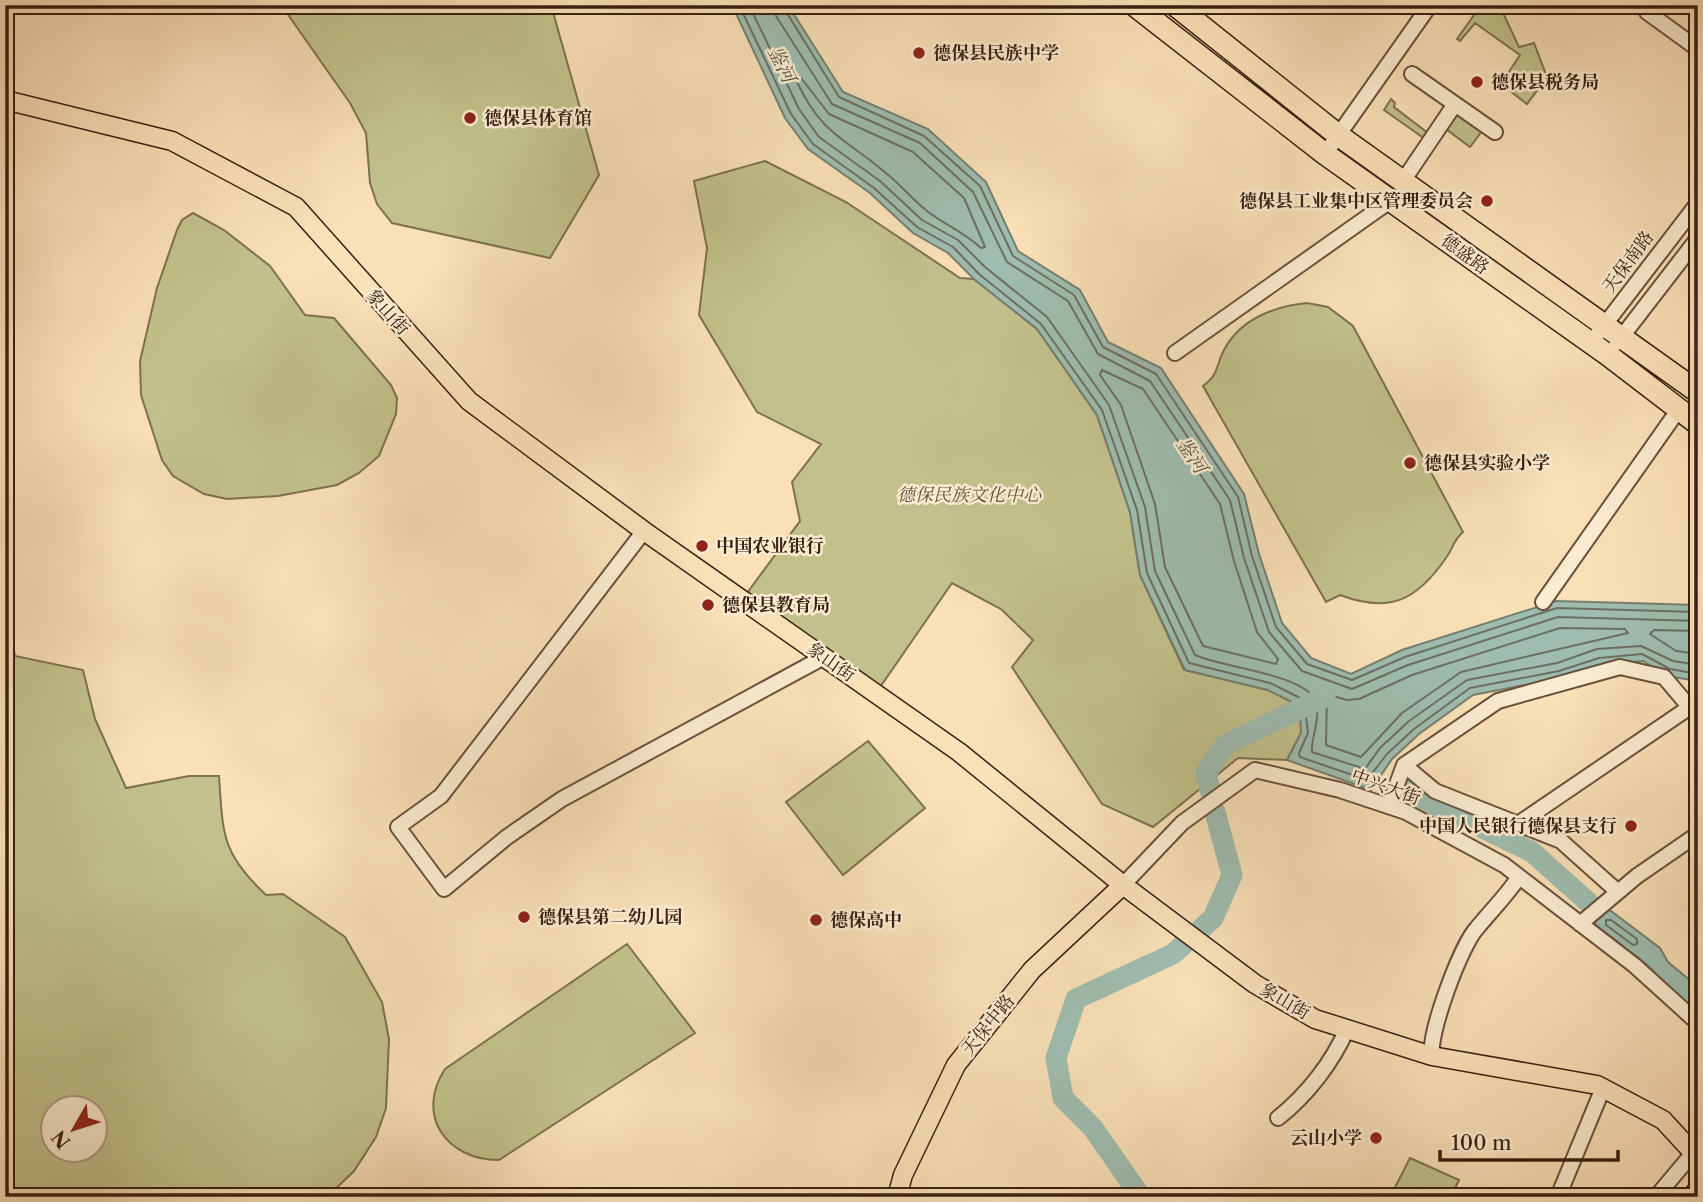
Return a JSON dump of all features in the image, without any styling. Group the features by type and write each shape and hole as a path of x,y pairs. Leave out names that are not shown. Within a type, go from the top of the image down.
{"highway":[{"name":"德盛路","path":"1134,5 1325,154 1698,424"},
{"path":"1175,5 1338,135 1698,392"}],"main road":[{"name":"象山街","path":"5,100 172,141 296,206 469,401 644,531 960,752 1123,885 1255,984 1315,1019 1432,1056 1603,1088 1663,1120 1695,1156"},
{"name":"天保中路","path":"897,1197 903,1175 956,1065 1032,970 1123,885"},
{"path":"1691,1197 1698,1189"}],"street":[{"path":"1325,154 1424,7"},
{"path":"1645,8 1698,49"},
{"path":"1412,74 1495,132"},
{"path":"1403,181 1455,104"},
{"path":"1175,353 1390,201"},
{"name":"天保南路","path":"1599,350 1698,203"},
{"name":"天保南路","path":"1599,350 1698,238"},
{"path":"1543,602 1679,409"},
{"path":"644,531 441,796 398,827 444,889 507,837 562,799 824,657"},
{"path":"1389,806 1404,765 1498,701 1620,667 1664,677 1694,712 1518,824"},
{"path":"1404,765 1435,791 1561,841 1618,892"},
{"name":"中兴大街","path":"1123,885 1182,823 1255,770 1340,790 1406,812 1519,877 1634,965 1698,1023"},
{"path":"1580,924 1618,892 1698,834"},
{"path":"1432,1056 1430,1043 1446,995 1475,929 1503,901 1519,877"},
{"path":"1278,1118 1302,1099 1340,1044 1347,1029"},
{"path":"1558,1197 1603,1088"},
{"path":"1656,1197 1695,1156"}],"green space":[{"name":"德保县体育馆","path":"272,5 551,5 599,175 550,258 392,223 377,204 370,183 366,133 350,103 284,9"},
{"path":"1486,5 1504,15 1519,47 1534,43 1547,77 1527,104 1501,84 1520,55 1475,23 1460,41 1457,39 1479,8"},
{"path":"1391,99 1395,103 1394,107 1428,133 1425,139 1384,110"},
{"path":"1457,112 1482,131 1470,147 1446,129"},
{"name":"德保民族文化中心","path":"765,161 846,202 960,278 974,279 1037,329 1097,415 1130,512 1140,575 1184,670 1268,690 1300,706 1301,733 1287,760 1238,758 1153,827 1102,804 1012,667 1033,640 1001,609 952,583 876,693 742,600 800,521 792,482 821,444 757,412 699,315 707,248 694,181"},
{"path":"193,213 224,230 270,266 305,315 334,318 391,385 397,398 396,414 379,456 359,473 337,485 278,496 227,499 204,494 173,476 162,460 141,395 140,361 157,288 177,230 182,220"},
{"path":"1307,303 1328,307 1353,326 1463,532 1424,584 1413,593 1388,603 1358,601 1340,595 1326,602 1203,386 1215,373 1231,339 1249,322 1283,307"},
{"path":"5,603 15,656 83,670 95,719 126,788 189,776 219,776 227,842 240,867 266,895 283,894 345,937 382,1002 389,1039 386,1108 376,1137 354,1171 327,1197 296,1197 294,1190 281,1197 5,1197"},
{"path":"868,741 925,808 843,875 786,802"},
{"path":"627,944 695,1033 499,1160 480,1158 451,1143 441,1132 433,1103 445,1069"},
{"path":"1410,1158 1459,1180 1451,1197 1390,1197"}],"water":[{"name":"鉴河","path":"732,5 788,5 843,92 928,129 986,182 1018,251 1080,290 1108,342 1161,368 1244,494 1259,554 1282,623 1311,658 1351,674 1402,650 1556,601 1698,605 1698,681 1667,676 1643,661 1600,665 1561,678 1473,695 1419,734 1392,759 1371,790 1287,760 1301,733 1300,706 1268,690 1185,670 1140,575 1130,512 1097,415 1037,329 974,279 948,253 913,233 870,193 808,149 785,118"},
{"path":"1607,908 1660,948 1668,962 1698,987 1698,1015 1646,964 1592,922"}],"waterway":[{"path":"1210,790 1206,773 1225,745 1325,697"},
{"path":"1407,788 1423,799 1532,852 1589,903"},
{"path":"1200,930 1213,918 1232,875 1215,812"},
{"path":"1141,1197 1093,1128 1063,1098 1056,1058 1076,999 1173,954 1184,944"}],"place":[{"name":"德保县民族中学","path":"919,53"},
{"name":"德保县税务局","path":"1477,82"},
{"name":"德保县体育馆","path":"470,118"},
{"name":"德保县工业集中区管理委员会","path":"1487,201"},
{"name":"德保县实验小学","path":"1410,463"},
{"name":"中国农业银行","path":"702,546"},
{"name":"德保县教育局","path":"708,605"},
{"name":"中国人民银行德保县支行","path":"1631,826"},
{"name":"德保县第二幼儿园","path":"524,917"},
{"name":"德保高中","path":"816,920"},
{"name":"云山小学","path":"1376,1138"}]}
